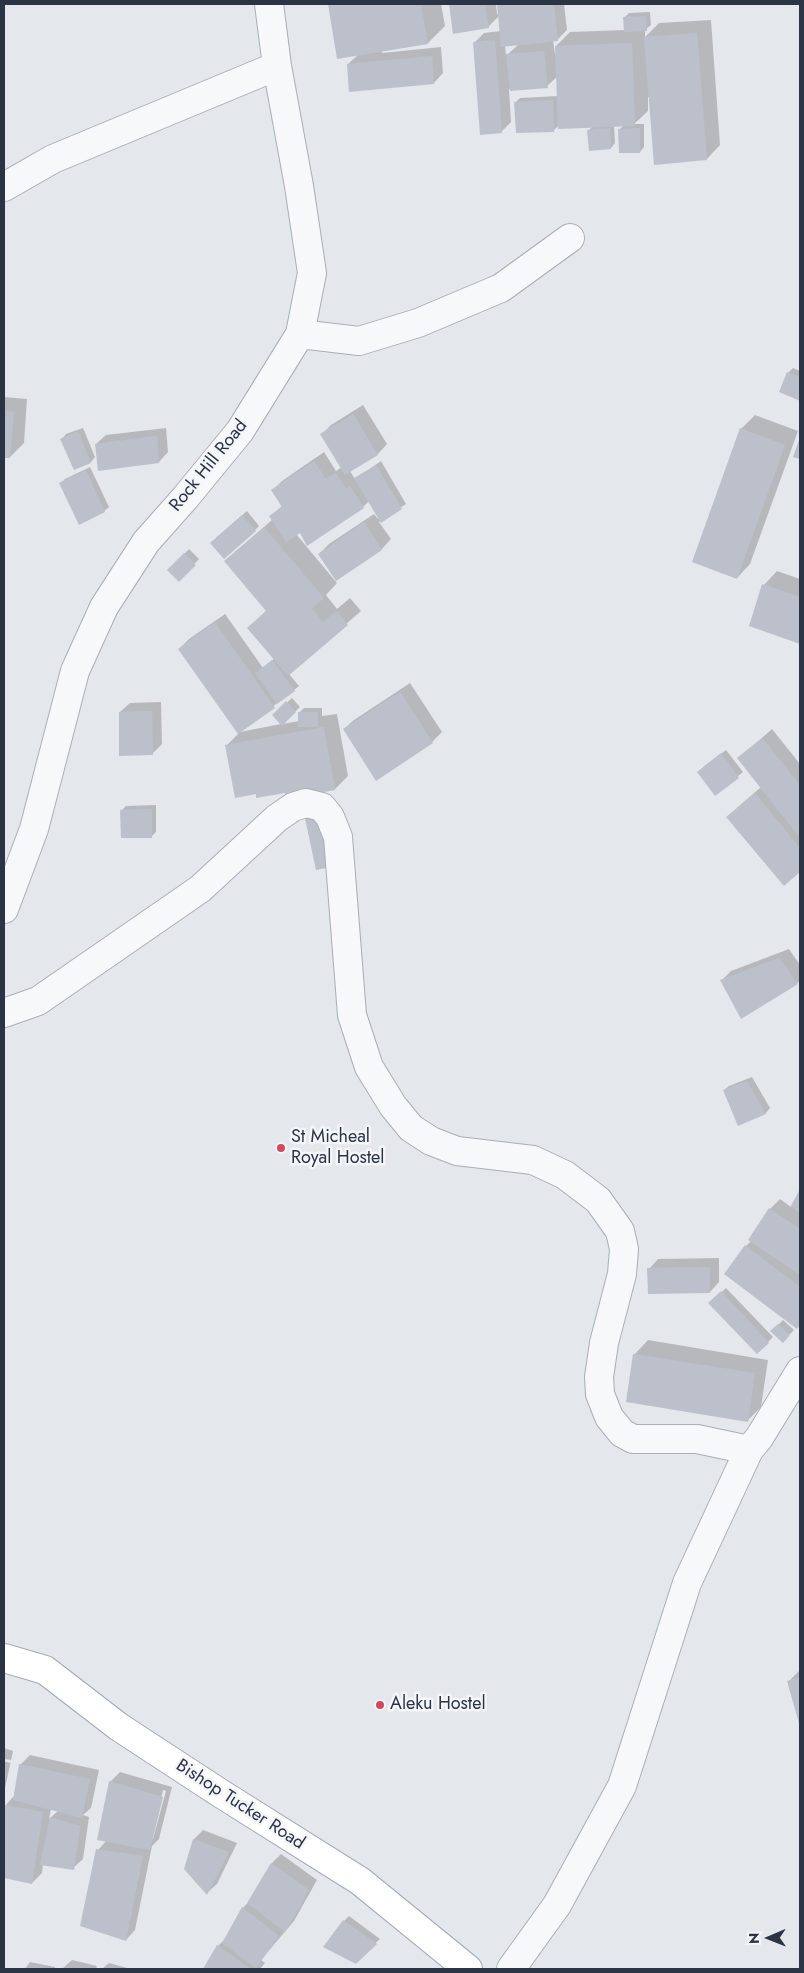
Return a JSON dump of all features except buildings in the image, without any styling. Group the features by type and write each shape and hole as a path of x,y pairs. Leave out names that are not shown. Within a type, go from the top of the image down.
{"main road":[{"name":"Bishop Tucker Road","path":"4,1658 45,1670 119,1727 360,1881 468,1969"}],"street":[{"name":"Rock Hill Road","path":"4,909 34,829 75,671 104,607 146,542 240,432 300,334 312,273 299,186 277,66 269,4"},
{"path":"4,187 52,159 277,66"},
{"path":"300,334 359,341 418,323 501,288 570,238"},
{"path":"4,1013 38,1000 200,889 277,818 293,807 306,802 322,807 330,817 338,837 352,1015 369,1067 393,1106 412,1128 431,1141 457,1151 532,1160 564,1175 598,1200 620,1231 624,1249 622,1274 604,1343 599,1377 600,1394 609,1417 622,1433 633,1439 697,1439 749,1450"},
{"path":"511,1969 556,1905 622,1786 687,1583 749,1450 760,1438 800,1370"}],"place":[{"name":"St Micheal Royal Hostel","path":"281,1148"},
{"name":"Aleku Hostel","path":"380,1705"}]}
